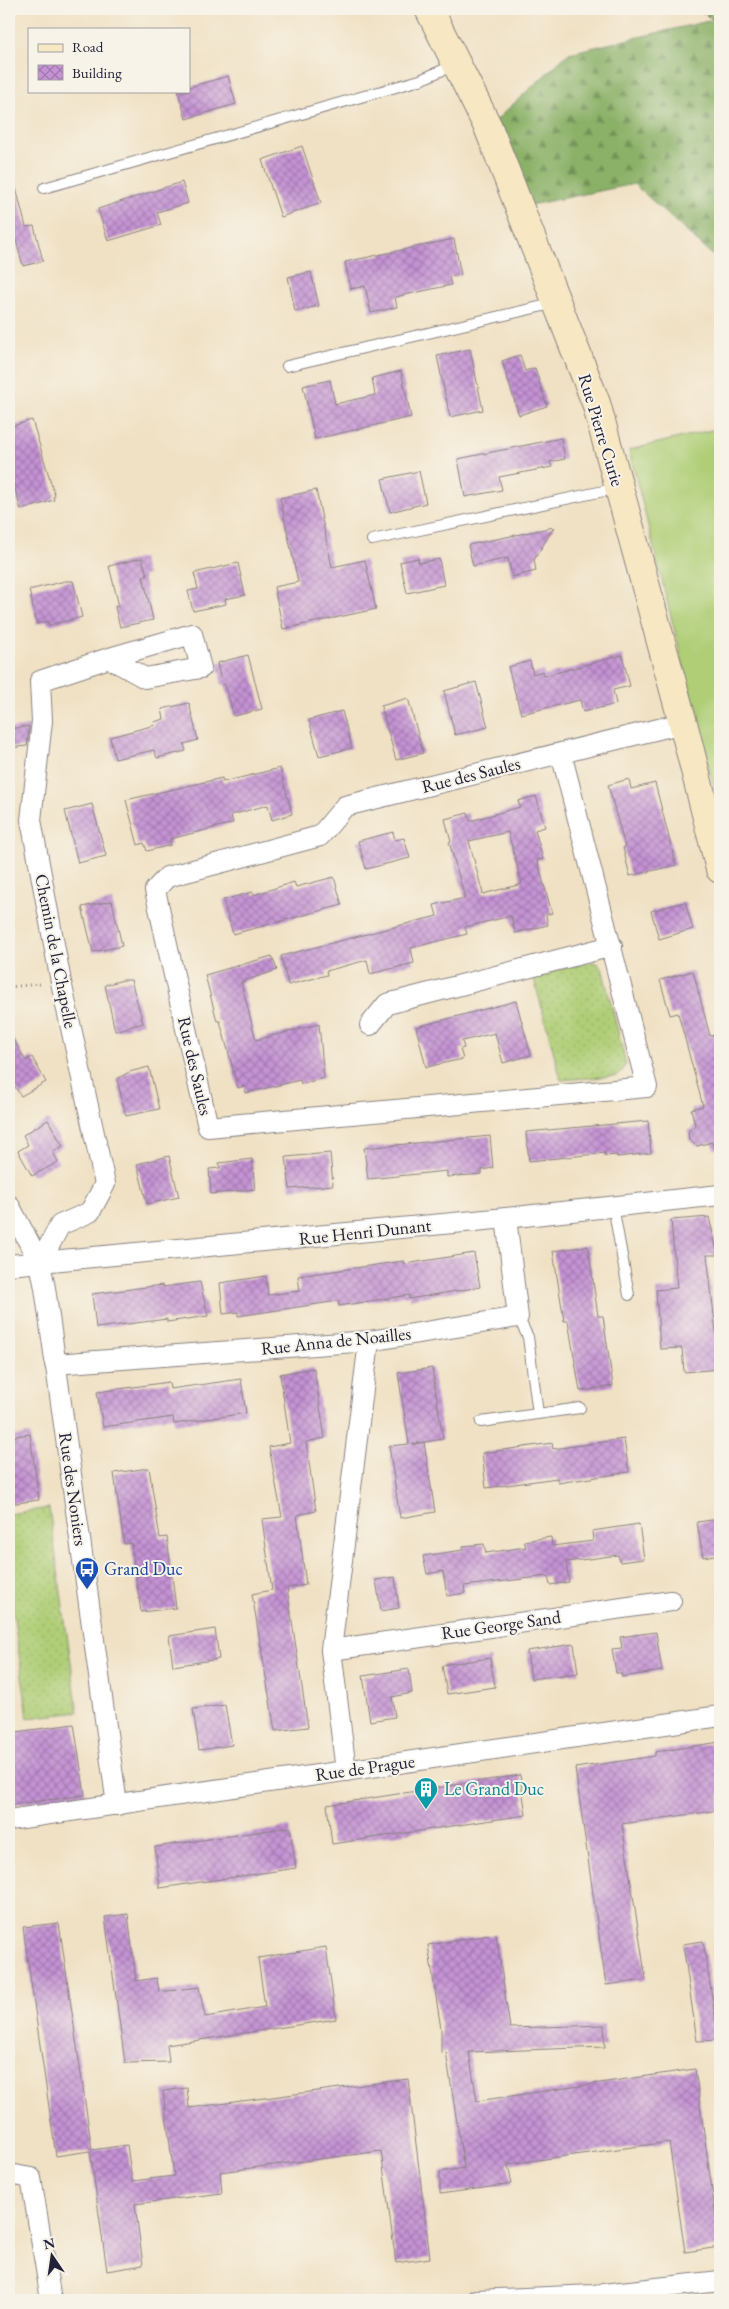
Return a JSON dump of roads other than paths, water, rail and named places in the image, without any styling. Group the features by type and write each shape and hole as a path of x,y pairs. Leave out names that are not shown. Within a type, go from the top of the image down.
{"street":[{"name":"Rue Pierre Curie","path":"430,9 488,127 596,403 683,722 720,869"},
{"name":"Chemin de la Chapelle","path":"40,1263 60,1225 90,1212 105,1184 61,982 31,820 42,721 40,681 109,658"},
{"name":"Rue des Saules","path":"561,753 647,1087 208,1127 155,890 167,877 320,836 345,806 683,722"},
{"path":"370,1025 387,1004 612,946"},
{"name":"Rue Henri Dunant","path":"9,1265 720,1196"},
{"name":"Rue des Noniers","path":"9,1205 40,1263 117,1805"},
{"path":"506,1218 518,1317"},
{"name":"Rue Anna de Noailles","path":"55,1364 369,1341 518,1317"},
{"path":"346,1771 331,1650 369,1341"},
{"name":"Rue George Sand","path":"331,1650 671,1601"},
{"name":"Rue de Prague","path":"9,1820 720,1716"},
{"path":"9,2174 31,2178 51,2300"},
{"path":"476,2300 594,2298 720,2281"}],"lane":[{"path":"44,188 420,80 456,64"},
{"path":"287,366 556,302"},
{"path":"372,540 619,488"},
{"path":"613,1206 629,1295"},
{"path":"518,1317 528,1337 538,1414"},
{"path":"481,1422 580,1408"}],"place":[{"name":"Grand Duc","path":"87,1590"},
{"name":"Le Grand Duc","path":"426,1810"}]}
